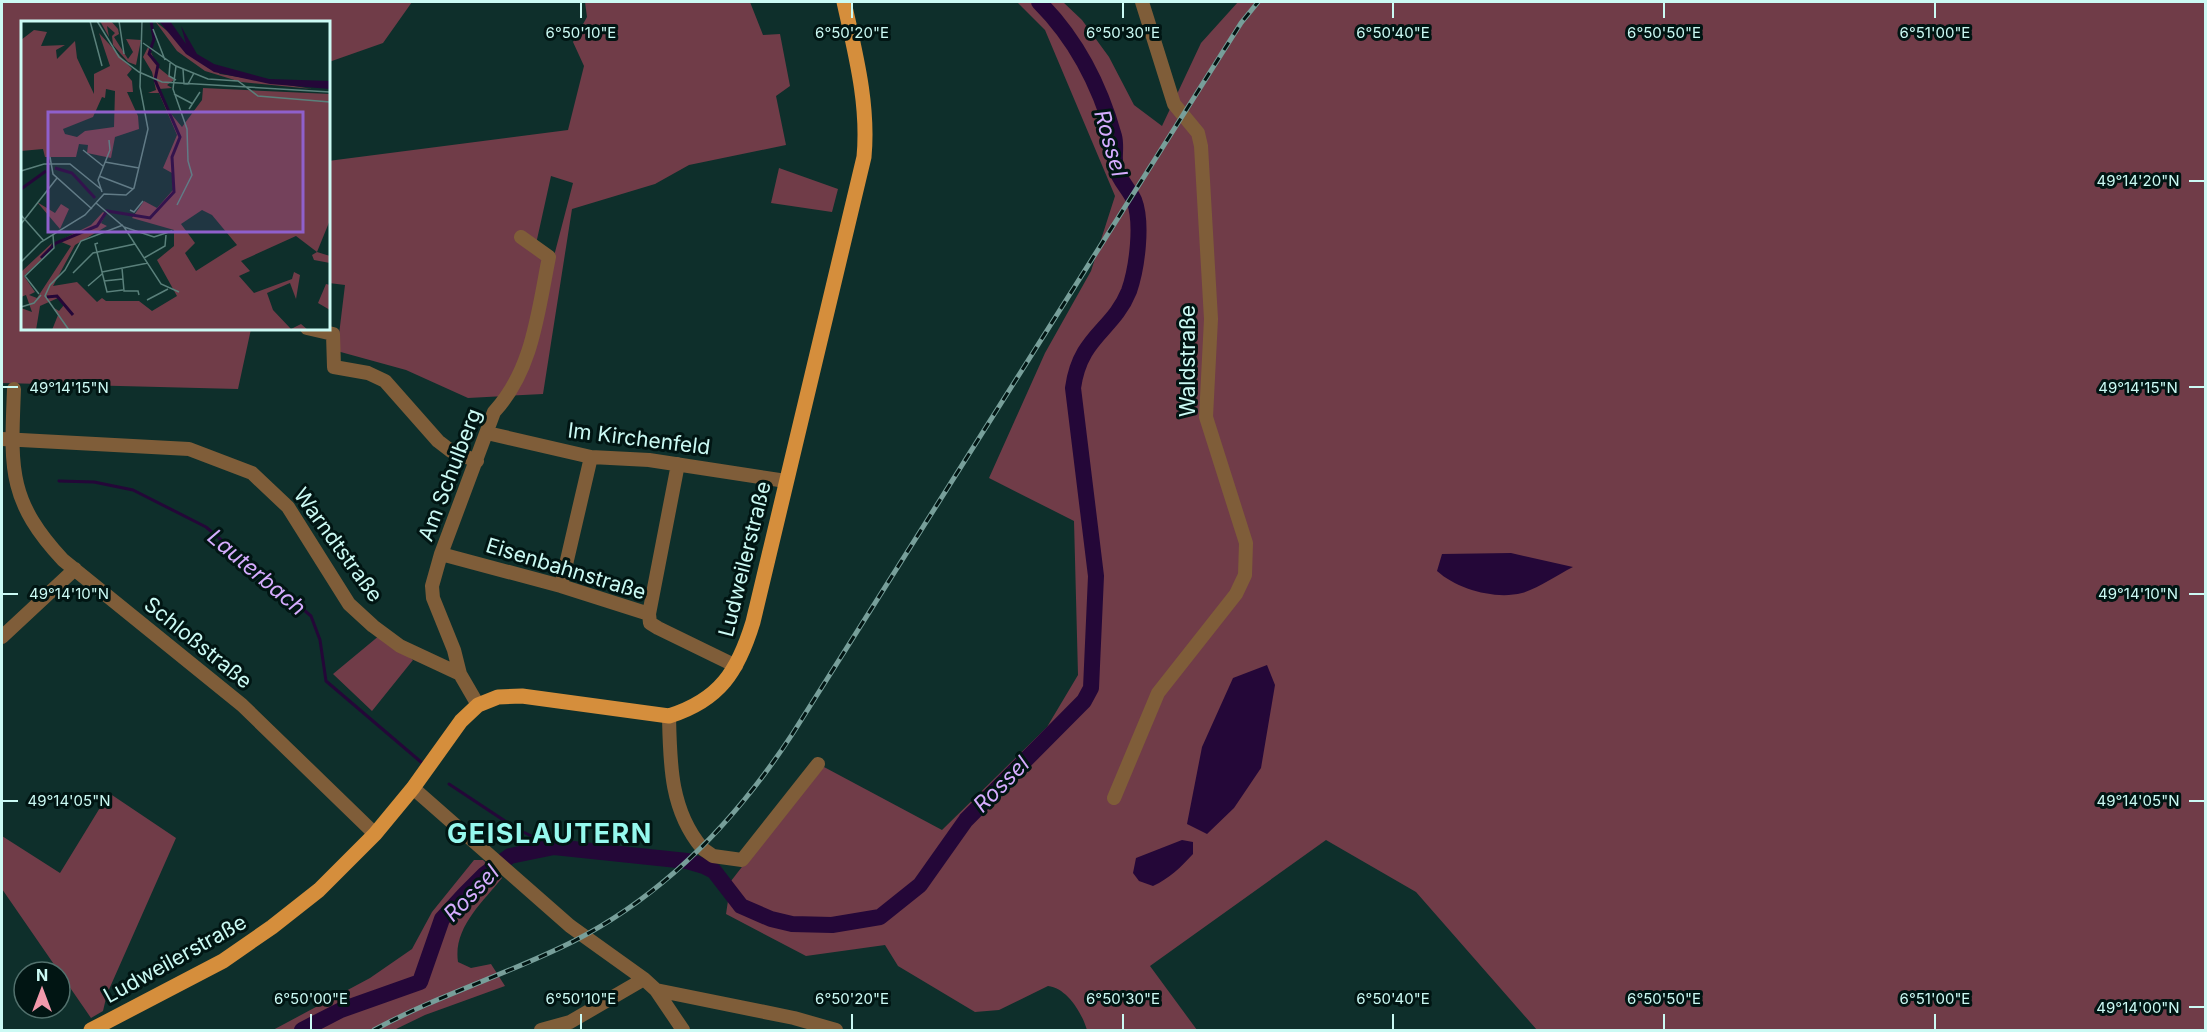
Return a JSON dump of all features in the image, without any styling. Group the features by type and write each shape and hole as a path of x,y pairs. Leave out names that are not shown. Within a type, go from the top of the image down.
{"main road":[{"name":"Ludweilerstraße","path":"91,1030 223,961 272,927 319,890 375,834 413,788 461,721 478,705 498,697 522,696 669,716 692,709 728,681 744,651 753,622 864,157 865,119 862,93 843,2"}],"street":[{"name":"Waldstraße","path":"1114,798 1158,693 1236,594 1245,576 1246,543 1206,417 1211,318 1201,146 1198,132 1174,104 1142,2"},
{"name":"Am Schulberg","path":"478,705 460,674 433,598 434,574 494,412 508,397 524,368 535,328 549,257 521,237"},
{"path":"316,330 333,334 334,367 368,373 385,381 438,441 451,451 477,461"},
{"name":"Schloßstraße","path":"14,390 7,438 22,506 39,534 75,569 242,705 375,834"},
{"name":"Im Kirchenfeld","path":"487,433 591,457 678,464 786,481"},
{"name":"Warndtstraße","path":"7,438 189,449 252,473 288,507 318,558 350,604 400,646 460,674"},
{"path":"561,586 591,457"},
{"path":"649,614 678,464"},
{"name":"Eisenbahnstraße","path":"441,554 561,586 649,614 650,623 658,628 735,666"},
{"path":"2,637 75,569"},
{"path":"669,716 670,758 676,800 684,822 703,849 713,856 742,860 818,764"},
{"path":"413,788 570,926 644,979 656,990 683,1030"},
{"path":"541,1030 570,1022 644,979"},
{"path":"656,990 794,1018 836,1030"}],"shaded area":[{"path":"2,2 412,2 383,43 330,62 330,21 21,21 21,330 251,330 238,389 2,383"},
{"path":"585,2 750,2 763,35 780,34 790,86 776,96 786,145 689,165 655,184 572,209 543,394 468,398 406,370 337,351 345,285 330,283 330,161 568,130 584,66 573,42 587,17","holes":["551,176 573,183 554,256 536,244"]},
{"path":"1017,2 1063,2 1082,20 1109,57 1134,105 1162,126 1201,43 1238,2 2205,2 2205,1030 1537,1030 1416,892 1326,840 1150,966 1197,1030 1087,1030 1073,1002 1061,991 1048,986 999,1010 975,1012 898,966 885,945 806,956 726,914 731,881 779,819 824,767 942,830 1047,727 1078,675 1074,521 989,478 1045,353 1091,271 1115,196 1045,30"},
{"path":"779,168 838,189 832,212 771,203"},
{"path":"1511,553 1573,567 1535,588 1511,595 1489,594 1466,588 1437,571 1442,554"},
{"path":"380,635 413,660 372,711 333,674"},
{"path":"1267,665 1275,685 1261,768 1234,808 1207,834 1187,824 1202,747 1233,678"},
{"path":"109,793 176,838 107,994 103,1011 91,1018 72,990 72,960 51,960 2,889 2,836 60,873"},
{"path":"1182,840 1193,842 1193,854 1179,868 1165,880 1153,886 1139,881 1133,873 1136,858"},
{"path":"474,860 483,860 502,878 464,927 460,938 458,962 471,968 491,964 505,986 425,1015 394,1030 273,1030 370,978 412,949 432,912"}],"waterway":[{"name":"Rossel","path":"302,1030 341,1010 420,982 442,919 464,895 485,874 510,856 554,847 687,861 704,866 714,871 741,906 771,919 792,924 832,925 880,917 920,885 966,820 1084,701 1091,688 1096,576 1073,388 1082,357 1122,305 1129,291 1136,258 1138,221 1134,200 1116,168 1114,136 1094,81 1075,47 1039,2"},
{"name":"Lauterbach","path":"59,481 94,482 133,490 206,527 311,616 320,640 326,681 421,762"},
{"name":"Lauterbach","path":"449,784 517,829 554,847"}],"railway":[{"path":"374,1030 398,1017 549,953 608,922 669,877 724,824 771,765 793,733 1241,23 1258,2"}],"district":[{"name":"GEISLAUTERN","path":"550,834"}]}
